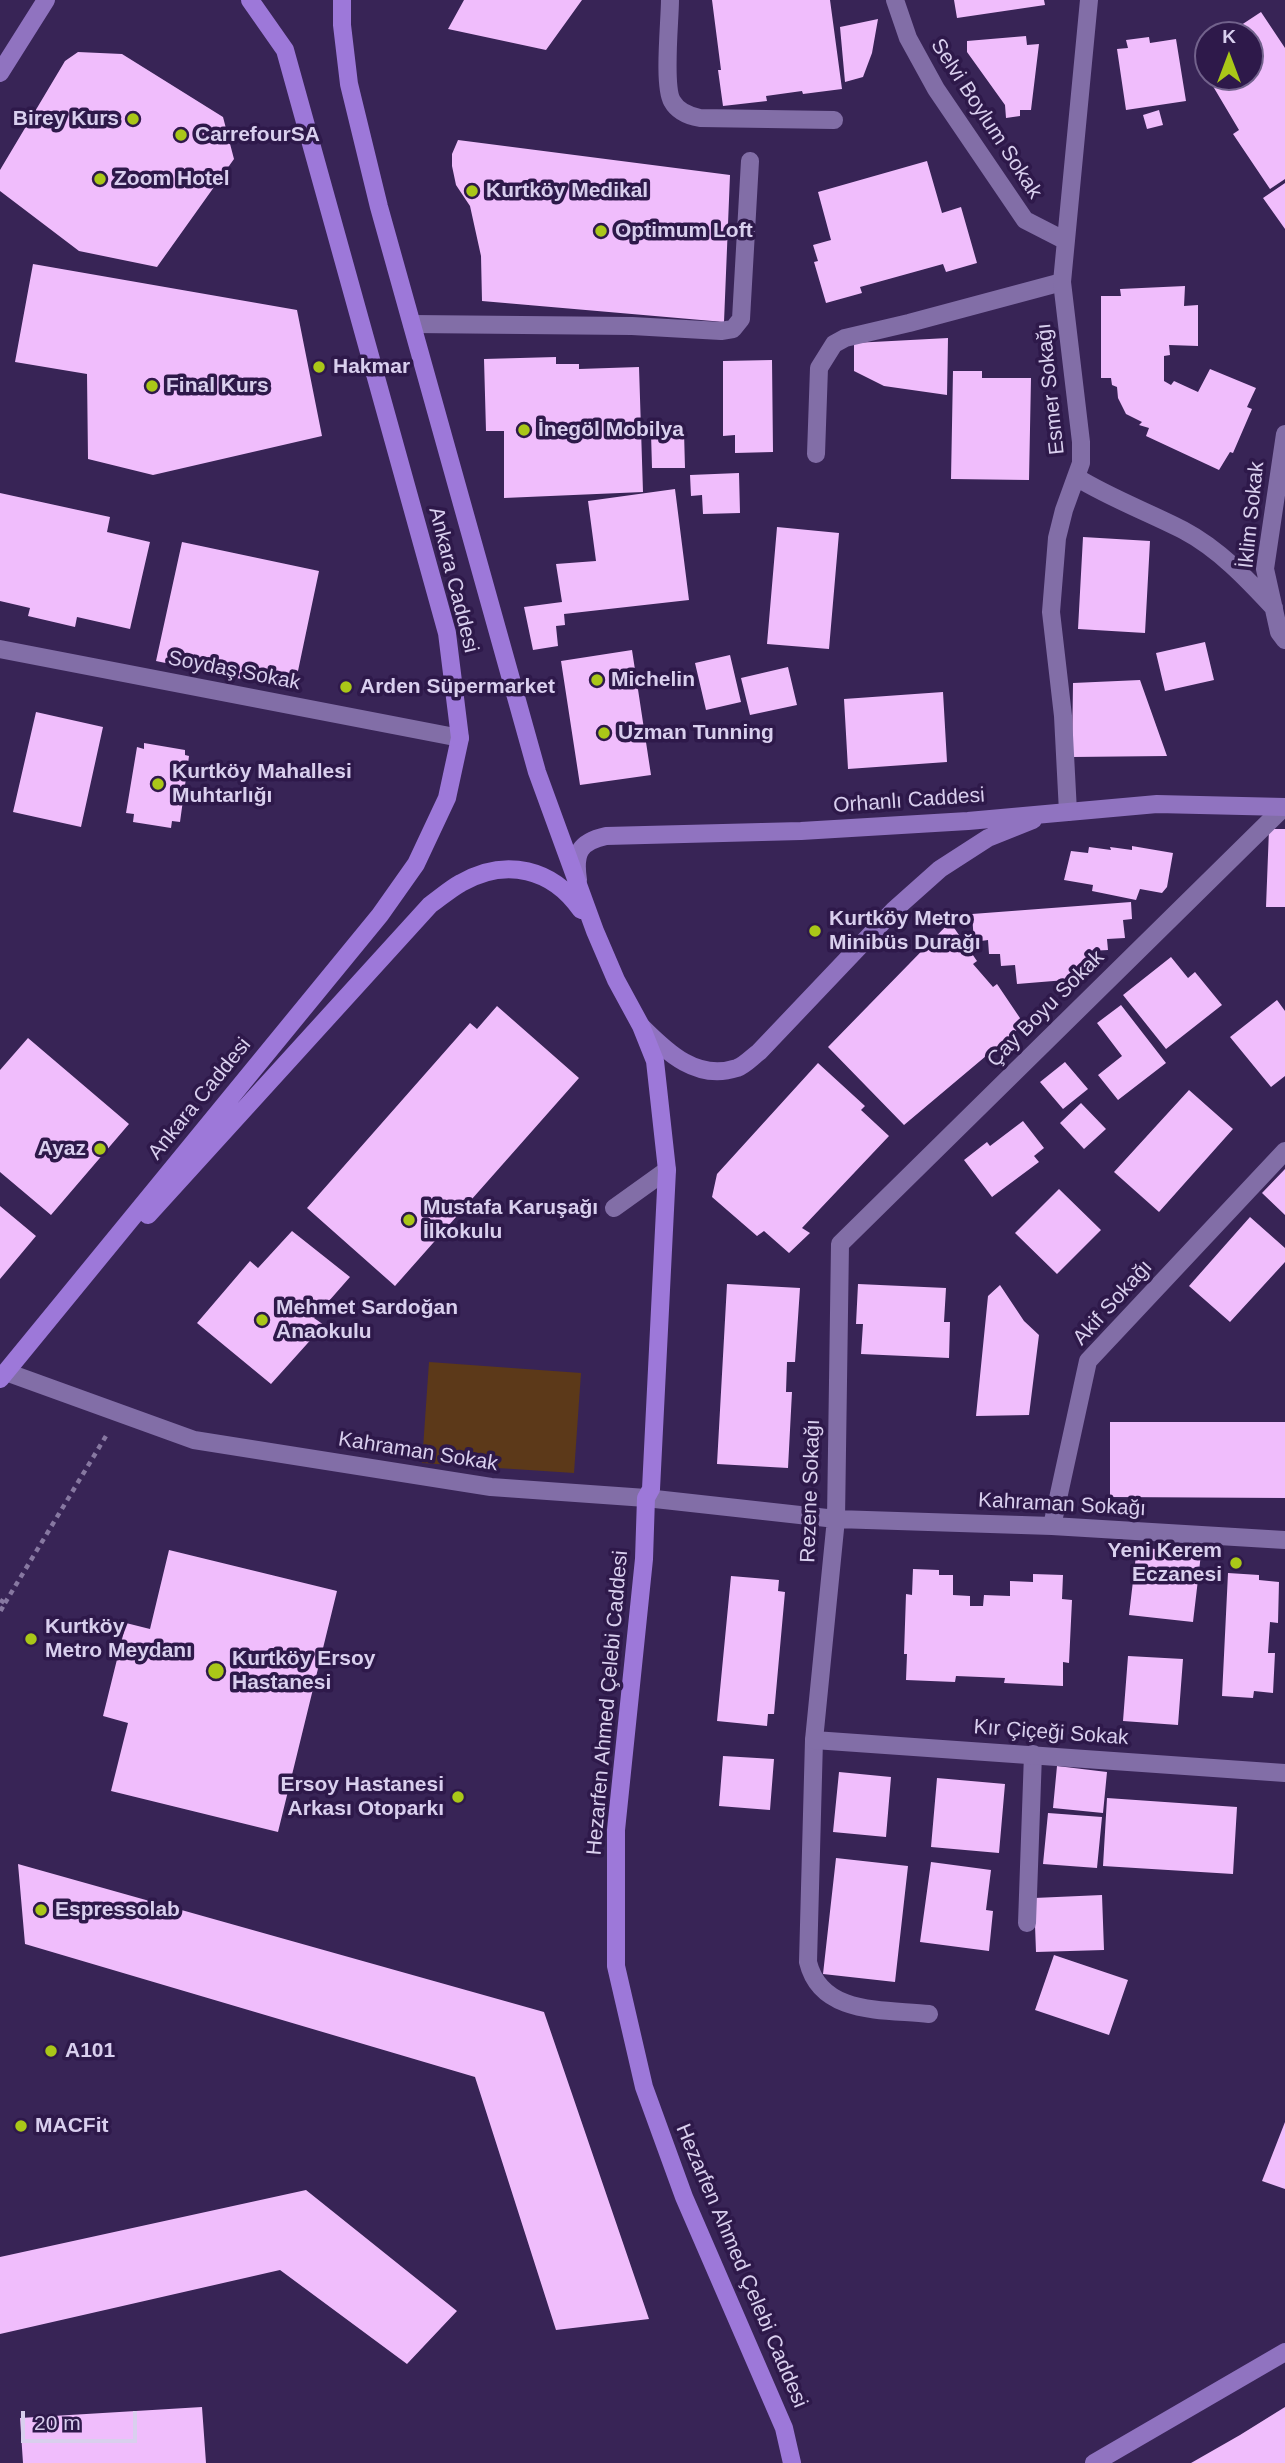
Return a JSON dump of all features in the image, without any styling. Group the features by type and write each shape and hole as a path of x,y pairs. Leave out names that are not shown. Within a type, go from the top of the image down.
{"main road":[{"name":"Ankara Caddesi","path":"3,1375 380,915 416,864 447,798 460,738 447,633 285,50 250,0"},
{"name":"Ankara Caddesi","path":"342,0 341,25 349,83 379,207 537,772 595,931"},
{"path":"3,1375 430,905 462,882 485,873 512,870 535,872 570,894 595,931"},
{"name":"Hezarfen Ahmed Çelebi Caddesi","path":"595,931 655,1061 667,1170 651,1489 646,1498 643,1559 617,1830 616,1966 643,2087 684,2197 784,2428 792,2463"},
{"path":"784,2428 799,2463"}],"street":[{"path":"0,73 46,0"},
{"path":"670,0 669,92 678,109 700,118 834,120"},
{"name":"Selvi Boylum Sokak","path":"895,0 908,38 936,89 1025,220 1065,240"},
{"name":"Esmer Sokağı","path":"1060,812 1063,716 1051,612 1057,538 1081,463 1081,442 1062,282 1089,0"},
{"path":"412,324 619,326 721,331 733,329 741,319 750,161"},
{"path":"816,454 819,368 834,344 845,338 1062,282"},
{"name":"İklim Sokak","path":"1285,434 1265,569 1279,632 1285,640"},
{"path":"1076,477 1107,496 1185,531 1239,570 1274,608"},
{"name":"Soydaş Sokak","path":"0,649 460,738"},
{"name":"Orhanlı Caddesi","path":"579,888 577,857 582,846 593,839 606,836 801,831 968,821 1157,804 1285,807"},
{"name":"Çay Boyu Sokak","path":"840,1244 1285,807"},
{"path":"641,1026 667,1053 694,1068 715,1072 739,1067 759,1052 894,910 940,869 988,838 1060,812"},
{"name":"Akif Sokağı","path":"1052,1526 1088,1361 1285,1151"},
{"path":"614,1208 667,1170"},
{"name":"Rezene Sokağı","path":"840,1244 836,1519 814,1740 808,1962 811,1974 825,1993 838,2001 929,2014"},
{"name":"Kahraman Sokak","path":"3,1375 194,1440 221,1445 491,1488 646,1498 836,1519"},
{"name":"Kahraman Sokağı","path":"836,1519 1052,1526 1285,1540"},
{"name":"Kır Çiçeği Sokak","path":"814,1740 1285,1773"},
{"path":"1027,1923 1033,1754"},
{"path":"1094,2463 1285,2352"}],"path":[{"path":"0,1612 2,1601 120,1414"}],"shaded area":[{"path":"429,1362 581,1373 574,1473 422,1463"}],"building":[{"path":"464,0 582,0 546,50 448,29"},
{"path":"712,0 830,0 842,89 766,96 767,101 723,106"},
{"path":"954,0 1044,0 1045,5 957,18"},
{"path":"1261,12 1285,48 1285,179 1270,189 1233,134 1239,130 1216,91 1264,91 1264,21 1247,21"},
{"path":"878,19 872,53 863,77 845,82 840,27"},
{"path":"1026,36 1027,45 1039,44 1031,110 1020,110 1020,116 1006,118 1005,105 967,52 967,41"},
{"path":"1149,37 1150,43 1176,39 1186,101 1126,110 1117,49 1128,48 1126,40"},
{"path":"78,52 122,54 223,117 234,159 157,267 79,251 0,191 0,170 65,61"},
{"path":"1159,110 1163,125 1147,129 1143,115"},
{"name":"Optimum Loft","path":"458,140 730,175 724,322 482,301 481,256 470,206 456,185 452,166 452,154"},
{"path":"927,161 942,213 961,207 977,263 946,272 943,264 860,287 862,293 826,303 814,262 818,261 813,245 831,240 818,192"},
{"path":"1285,183 1285,229 1263,198"},
{"path":"33,264 297,310 322,436 153,475 88,459 87,374 15,362"},
{"path":"1185,286 1184,306 1198,305 1198,346 1169,345 1170,355 1164,356 1164,381 1171,385 1174,381 1198,392 1210,369 1256,388 1247,407 1252,409 1233,453 1230,452 1219,470 1146,436 1149,428 1139,425 1142,422 1126,414 1111,378 1101,378 1101,296 1121,296 1120,289"},
{"path":"948,338 947,395 884,386 854,371 854,343"},
{"path":"556,357 556,364 579,364 579,369 639,367 643,492 504,498 504,431 486,431 484,359"},
{"path":"772,360 773,452 735,453 735,435 723,436 723,361"},
{"path":"953,371 982,371 982,378 1031,378 1029,480 951,479"},
{"path":"684,432 685,468 652,468 651,433"},
{"path":"739,473 740,513 703,514 702,495 691,496 690,475"},
{"path":"675,489 689,600 564,614 565,625 556,626 558,646 533,650 524,607 562,602 556,564 596,561 588,501"},
{"path":"0,493 110,517 107,532 150,542 130,629 77,617 75,627 28,616 30,608 0,601"},
{"path":"777,527 839,533 829,649 767,644"},
{"path":"1083,537 1150,541 1145,633 1078,629"},
{"path":"182,542 319,571 294,690 156,661"},
{"path":"1205,642 1214,680 1165,691 1156,653"},
{"path":"632,650 651,775 580,785 561,661"},
{"path":"730,655 741,702 706,710 695,663"},
{"path":"788,667 797,705 750,715 741,678"},
{"path":"1140,680 1167,756 1072,757 1073,683"},
{"path":"943,692 947,762 848,769 844,699"},
{"path":"36,712 103,727 81,827 13,812"},
{"name":"Kurtköy Mahallesi Muhtarlığı","path":"144,743 185,750 185,755 189,756 180,822 172,821 171,828 133,822 134,814 126,813 137,747 144,749"},
{"path":"1269,829 1285,829 1285,907 1266,907"},
{"path":"1132,846 1173,853 1167,887 1162,893 1140,889 1136,900 1092,891 1093,885 1064,880 1071,851 1088,853 1089,847 1132,850"},
{"path":"1131,902 1132,919 1123,920 1125,938 1107,939 1108,950 1090,951 1091,968 1078,968 1078,979 1017,984 1015,965 1001,966 1000,954 989,954 988,940 974,942 972,914"},
{"path":"950,922 977,961 973,964 993,987 997,984 1024,1024 904,1125 828,1047"},
{"path":"1171,957 1188,978 1195,972 1222,1005 1166,1049 1123,995"},
{"path":"1277,1000 1285,1011 1285,1076 1271,1087 1230,1037"},
{"path":"1121,1005 1166,1063 1118,1100 1098,1075 1122,1056 1097,1023"},
{"path":"497,1006 579,1078 395,1286 307,1208 470,1023 477,1029"},
{"path":"28,1038 129,1124 51,1215 0,1172 0,1070"},
{"path":"1065,1062 1088,1089 1063,1109 1040,1082"},
{"path":"818,1063 865,1106 861,1110 889,1136 802,1228 810,1233 789,1253 764,1231 757,1236 712,1197 717,1174"},
{"path":"1189,1090 1233,1129 1159,1212 1114,1172"},
{"path":"1081,1103 1106,1129 1084,1149 1060,1123"},
{"path":"1023,1121 1044,1148 1034,1156 1039,1162 992,1197 964,1160 987,1142 990,1146"},
{"path":"1285,1169 1285,1215 1262,1193"},
{"path":"1059,1189 1101,1230 1057,1274 1015,1233"},
{"path":"0,1206 36,1236 0,1279"},
{"path":"1250,1217 1285,1248 1285,1262 1230,1322 1189,1286"},
{"path":"292,1231 350,1277 314,1318 324,1325 271,1384 197,1323 250,1261 258,1268"},
{"path":"727,1284 800,1288 795,1362 787,1362 786,1392 792,1392 788,1468 717,1464"},
{"path":"858,1284 946,1288 944,1322 950,1322 949,1358 861,1354 863,1324 856,1324"},
{"path":"1000,1285 1024,1321 1039,1335 1029,1415 976,1416 988,1296"},
{"path":"1110,1422 1285,1422 1285,1498 1110,1497"},
{"path":"1137,1547 1201,1554 1193,1622 1129,1615"},
{"path":"169,1550 337,1591 278,1832 111,1791 128,1723 103,1716 126,1623 150,1629"},
{"path":"913,1569 939,1570 939,1575 953,1575 953,1595 970,1596 970,1606 983,1606 984,1595 1010,1596 1010,1581 1033,1582 1033,1574 1063,1575 1062,1599 1072,1600 1069,1663 1063,1662 1063,1686 1004,1683 1005,1678 956,1676 955,1682 906,1680 906,1594 912,1595"},
{"path":"1228,1573 1259,1575 1259,1580 1279,1582 1278,1623 1270,1622 1268,1653 1275,1653 1273,1693 1254,1691 1253,1698 1222,1696"},
{"path":"731,1576 779,1580 778,1591 785,1592 774,1714 768,1714 767,1726 717,1721"},
{"path":"1128,1656 1183,1659 1178,1725 1123,1721"},
{"path":"723,1756 774,1759 770,1810 719,1806"},
{"path":"1057,1766 1107,1772 1103,1813 1053,1808"},
{"path":"839,1772 891,1777 886,1837 833,1832"},
{"path":"937,1778 1005,1784 999,1853 931,1847"},
{"path":"1107,1798 1237,1807 1233,1874 1103,1866"},
{"path":"1048,1813 1102,1817 1097,1868 1043,1864"},
{"path":"836,1858 908,1866 895,1982 823,1974"},
{"path":"931,1862 991,1870 986,1910 993,1911 989,1951 920,1942"},
{"path":"18,1864 544,2012 649,2319 556,2330 475,2077 25,1944"},
{"path":"1102,1895 1104,1950 1036,1952 1034,1898"},
{"path":"1054,1955 1128,1980 1109,2035 1035,2010"},
{"path":"1285,2122 1285,2189 1262,2181"},
{"path":"306,2190 457,2311 407,2364 280,2270 0,2334 0,2257"},
{"path":"202,2407 206,2463 23,2463 20,2418"},
{"path":"1285,2407 1285,2463 1191,2463 1240,2435"}],"place":[{"name":"Birey Kurs","path":"133,119"},
{"name":"CarrefourSA","path":"181,135"},
{"name":"Zoom Hotel","path":"100,179"},
{"name":"Kurtköy Medikal","path":"472,191"},
{"name":"Optimum Loft","path":"601,231"},
{"name":"Hakmar","path":"319,367"},
{"name":"Final Kurs","path":"152,386"},
{"name":"İnegöl Mobilya","path":"524,430"},
{"name":"Michelin","path":"597,680"},
{"name":"Arden Süpermarket","path":"346,687"},
{"name":"Uzman Tunning","path":"604,733"},
{"name":"Kurtköy Mahallesi Muhtarlığı","path":"158,784"},
{"name":"Kurtköy Metro Minibüs Durağı","path":"815,931"},
{"name":"Ayaz","path":"100,1149"},
{"name":"Mustafa Karuşağı İlkokulu","path":"409,1220"},
{"name":"Mehmet Sardoğan Anaokulu","path":"262,1320"},
{"name":"Yeni Kerem Eczanesi","path":"1236,1563"},
{"name":"Kurtköy Metro Meydanı","path":"31,1639"},
{"name":"Kurtköy Ersoy Hastanesi","path":"216,1671"},
{"name":"Ersoy Hastanesi Arkası Otoparkı","path":"458,1797"},
{"name":"Espressolab","path":"41,1910"},
{"name":"A101","path":"51,2051"},
{"name":"MACFit","path":"21,2126"}]}
